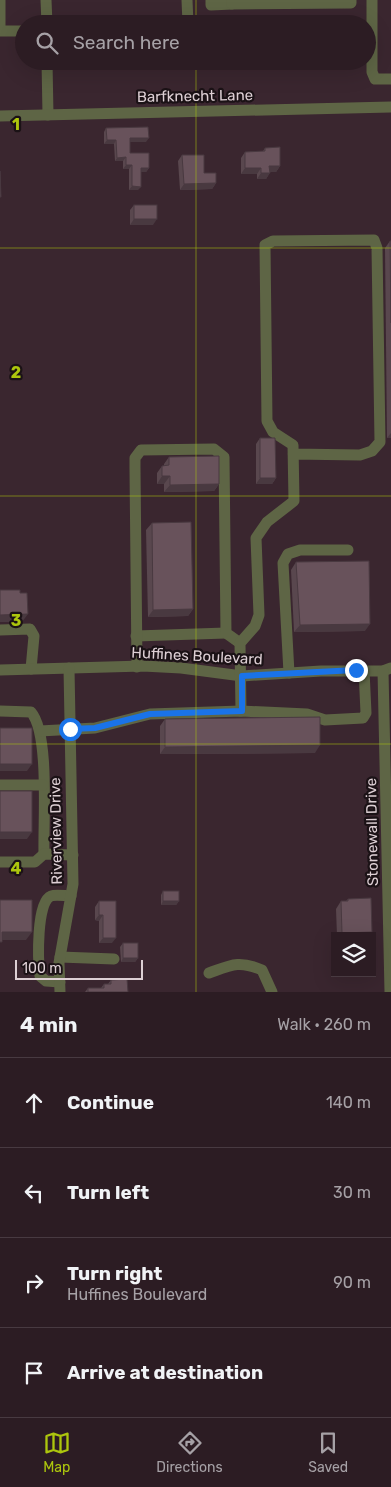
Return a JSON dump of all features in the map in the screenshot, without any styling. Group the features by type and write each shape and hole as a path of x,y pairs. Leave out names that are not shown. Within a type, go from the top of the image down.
{"street":[{"path":"0,0 0,31 15,31"},
{"path":"46,0 47,15"},
{"path":"187,0 188,15"},
{"path":"211,0 211,5 232,2 351,3 351,0"},
{"path":"372,0 372,15"},
{"path":"47,70 48,115"},
{"path":"372,70 375,79 391,79"},
{"name":"Barfknecht Lane","path":"0,116 391,107"},
{"path":"242,711 240,644 258,622 256,538 267,522 294,501 293,454 293,445 273,432 267,421 265,245 273,241 374,240 377,248 380,442 372,451 360,455 293,454"},
{"path":"137,666 135,458 141,450 214,449 224,457 226,633"},
{"path":"289,673 283,563 288,554 300,550 348,550"},
{"path":"0,630 30,629 34,636 31,669"},
{"path":"136,636 226,633 240,644"},
{"name":"Huffines Boulevard","path":"0,670 137,666 181,668 242,676 387,670"},
{"name":"Riverview Drive","path":"60,987 60,957 73,884 69,668"},
{"path":"40,731 95,728 150,714 242,711 307,714 325,720 363,718 366,713 367,697 364,670"},
{"name":"Stonewall Drive","path":"387,670 390,992"},
{"path":"0,712 31,712 37,718 42,742 44,854"},
{"path":"0,785 43,784"},
{"path":"0,862 35,862 44,854 73,855"},
{"path":"60,987 40,976 39,946 42,909 47,899 52,895 71,896"},
{"path":"60,957 114,959"},
{"path":"209,973 240,963 249,964 262,970 272,992"}],"building":[{"path":"148,127 149,138 130,138 130,153 149,153 149,168 141,168 141,187 132,186 132,165 126,165 126,157 117,158 116,140 107,140 106,128"},
{"path":"280,147 280,166 269,166 270,173 261,173 261,168 245,168 245,152 265,151 265,148"},
{"path":"182,155 204,155 204,173 216,173 216,183 184,184"},
{"path":"134,205 157,205 157,219 134,219"},
{"path":"390,241 391,241 391,323"},
{"path":"260,438 275,438 276,478 260,478"},
{"path":"219,456 219,484 170,485 170,476 162,476 162,466 169,465 169,457"},
{"path":"191,522 193,609 153,610 152,523"},
{"path":"369,561 370,624 300,625 296,562"},
{"path":"0,590 20,590 20,593 27,593 28,614 0,615"},
{"path":"320,717 320,745 165,747 165,719"},
{"path":"0,728 32,728 32,764 0,764"},
{"path":"0,791 32,791 32,832 0,832"},
{"path":"163,891 179,891 179,901 163,901"},
{"path":"371,898 372,932 342,932 341,901 348,901 348,899"},
{"path":"0,900 32,900 32,932 2,932 2,942 0,942"},
{"path":"99,901 116,901 116,938 103,938 103,915 99,915"},
{"path":"123,943 138,943 138,958 123,958"},
{"path":"127,979 128,992 88,992 88,988 104,988 104,984 111,984 111,980"}],"route":[{"path":"70,729 95,728 150,714 242,711 242,676 356,670"}]}
